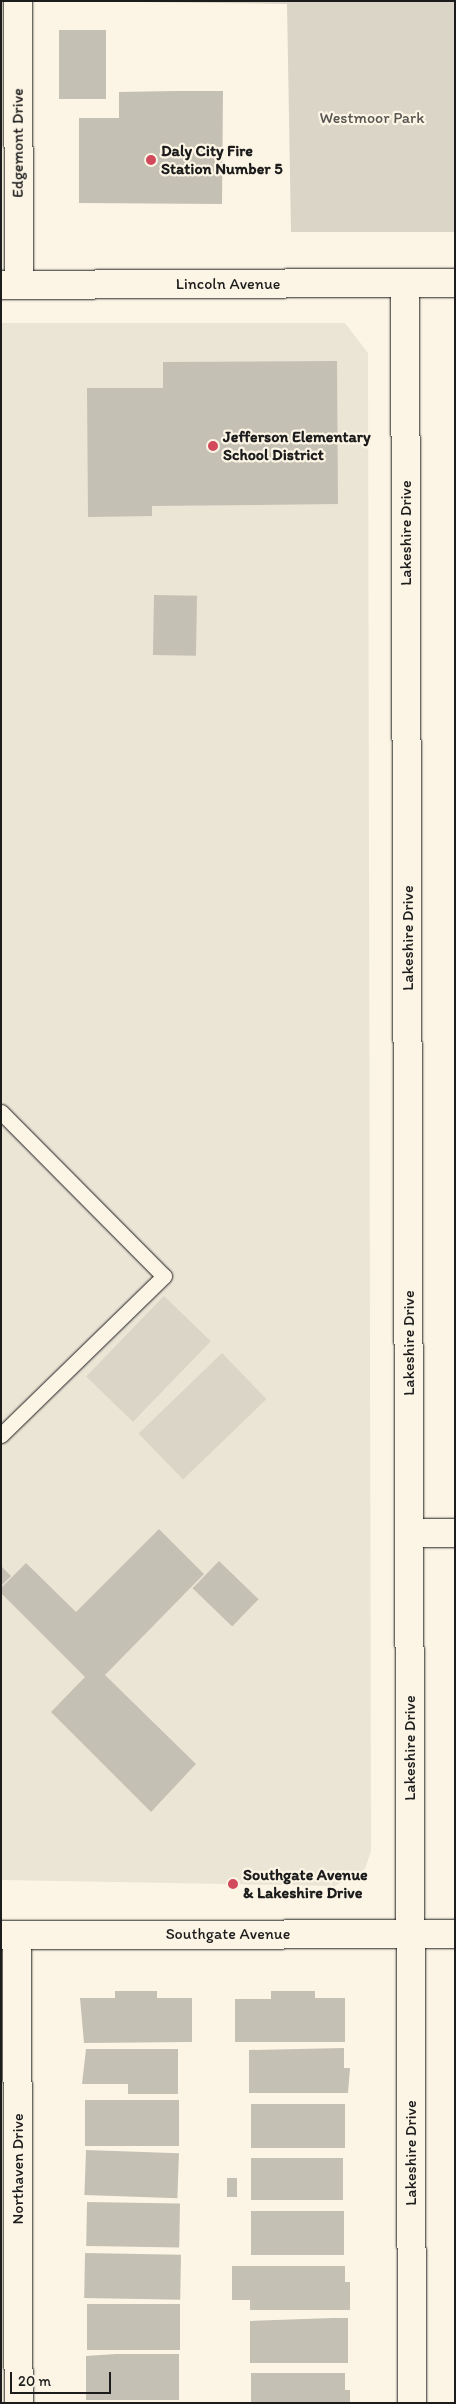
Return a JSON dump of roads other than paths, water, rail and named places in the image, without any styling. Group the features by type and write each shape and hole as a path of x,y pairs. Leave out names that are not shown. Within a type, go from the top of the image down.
{"street":[{"name":"Edgemont Drive","path":"10,285 18,1"},
{"name":"Lincoln Avenue","path":"10,285 455,283"},
{"name":"Lakeshire Drive","path":"405,284 412,2403"},
{"path":"410,1533 455,1533"},
{"name":"Southgate Avenue","path":"9,1935 455,1934"},
{"name":"Northaven Drive","path":"9,1935 19,2403"}],"lane":[{"path":"1,1435 164,1276 4,1122"}],"place":[{"name":"Daly City Fire Station Number 5","path":"151,160"},
{"name":"Jefferson Elementary School District","path":"213,446"},
{"name":"Southgate Avenue & Lakeshire Drive","path":"233,1884"}],"park label":[{"name":"Westmoor Park","path":"372,118"}]}
